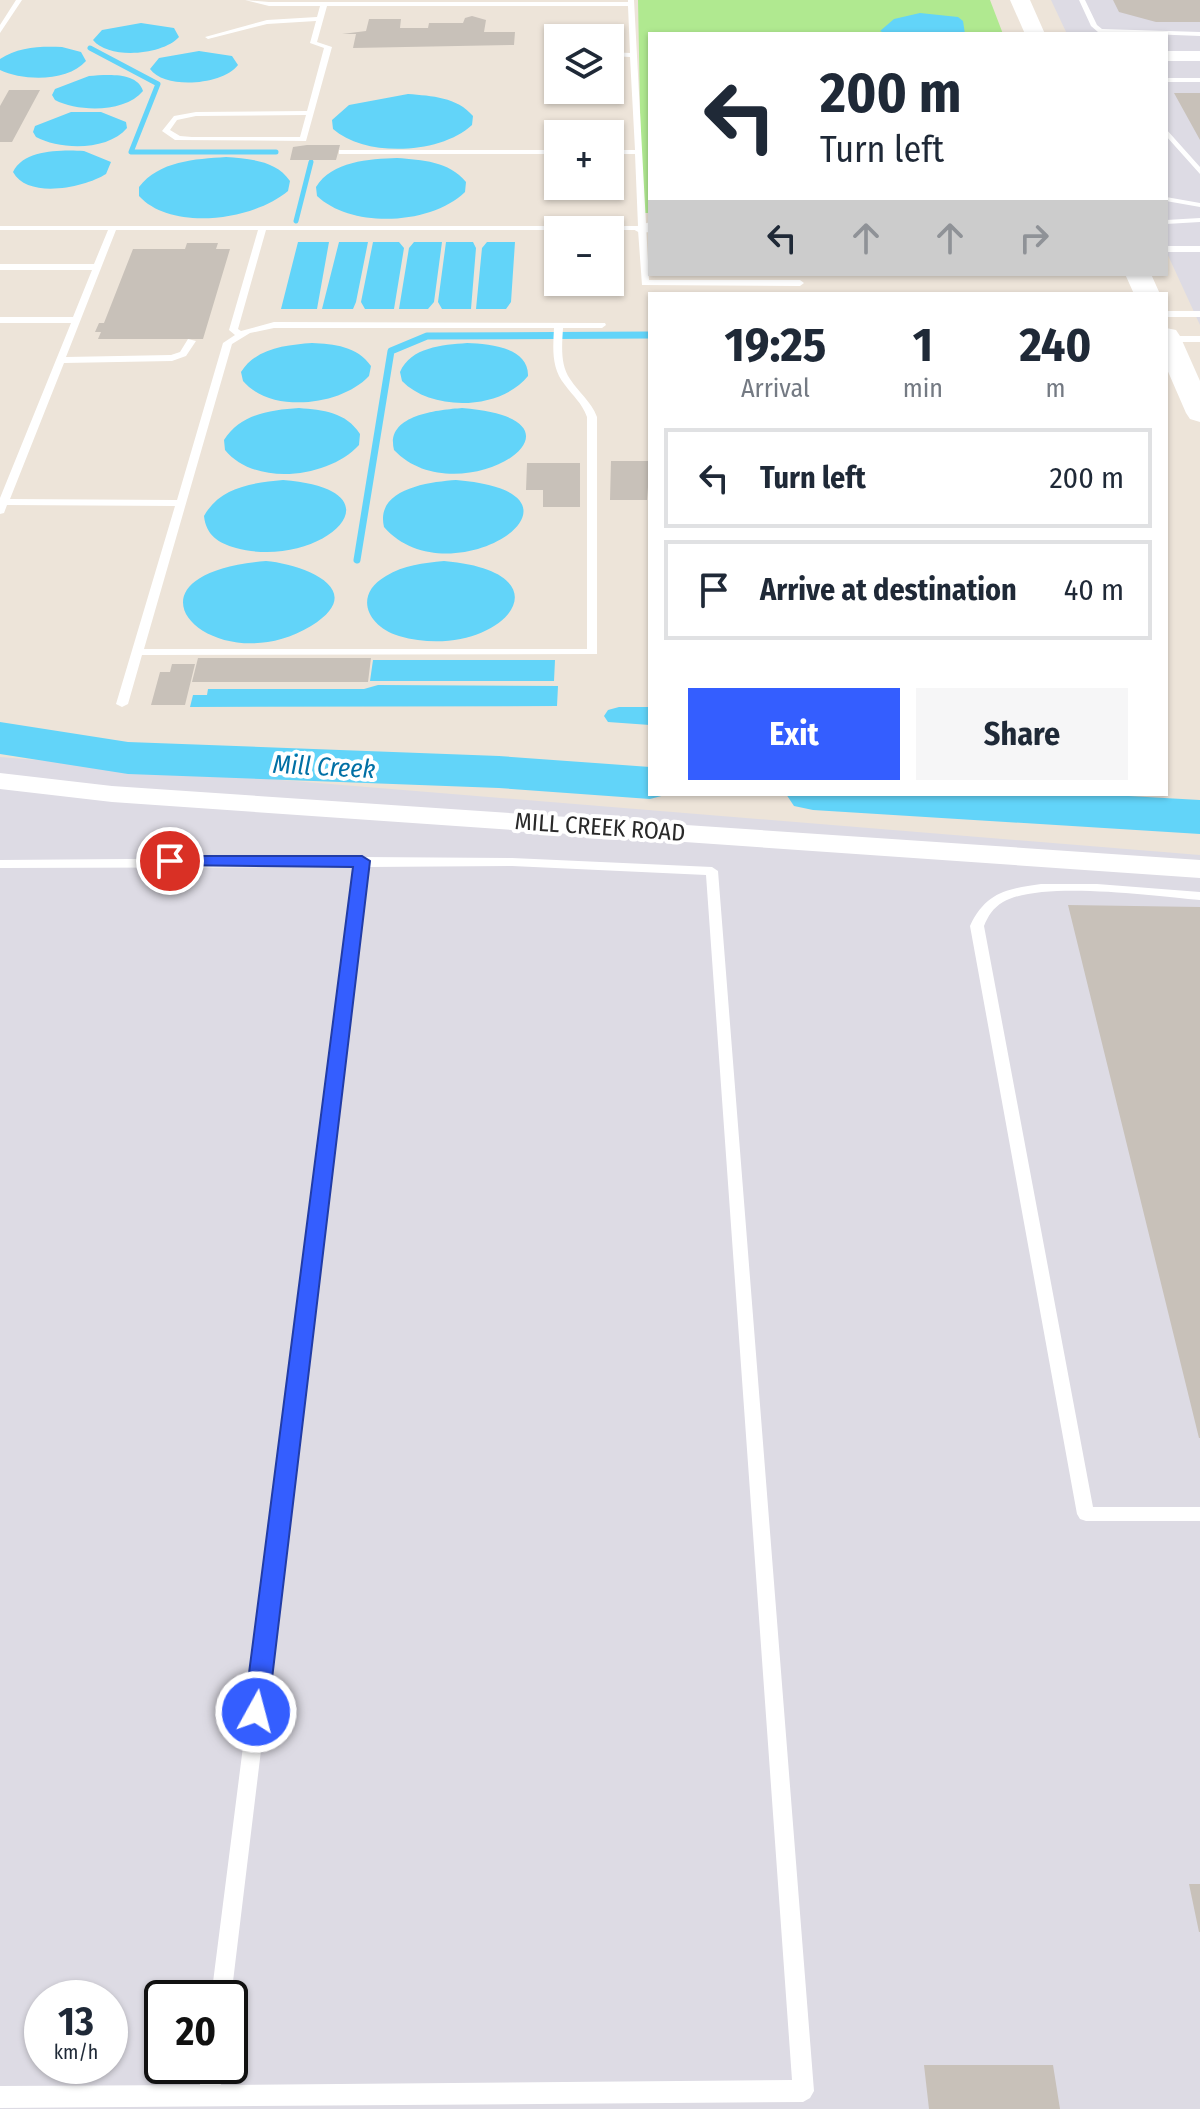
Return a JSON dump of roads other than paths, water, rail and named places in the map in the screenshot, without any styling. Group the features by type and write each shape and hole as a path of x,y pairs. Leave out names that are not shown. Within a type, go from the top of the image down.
{"main road":[{"path":"1020,0 1034,32"},
{"path":"1168,335 1200,413"}],"street":[{"path":"1168,56 1200,56"},
{"name":"MILL CREEK ROAD","path":"0,781 112,794 1200,869"}],"lane":[{"path":"0,31 19,0"},
{"path":"248,0 324,4 631,2 637,152 645,228 645,283 800,283"},
{"path":"1082,0 1100,31 1133,32"},
{"path":"310,113 196,114 174,118 166,131 178,138 303,139 328,47 313,43 324,4"},
{"path":"208,37 267,22 319,19"},
{"path":"1168,33 1200,34"},
{"path":"624,55 632,55"},
{"path":"1168,80 1200,80"},
{"path":"1168,134 1200,172"},
{"path":"342,152 544,152"},
{"path":"624,152 637,152"},
{"path":"1168,199 1200,198"},
{"path":"1168,199 1200,205"},
{"path":"1168,222 1200,221"},
{"path":"0,228 645,228"},
{"path":"113,228 1,505 181,503"},
{"path":"240,334 233,330 263,228"},
{"path":"1168,249 1200,249"},
{"path":"0,267 97,267"},
{"path":"1168,329 1200,314"},
{"path":"0,320 76,320"},
{"path":"122,704 228,343 240,334 274,325 559,332 602,325"},
{"path":"1168,331 1200,339"},
{"path":"138,652 593,652 592,417 587,403 563,376 558,359 559,332"},
{"path":"59,360 172,358 183,354 191,341"},
{"path":"223,1980 362,861"},
{"path":"0,864 512,862 712,871 803,2091 0,2097"},
{"path":"1200,896 1031,890 1000,898 983,911 977,926 1086,1514 1200,1514"},
{"path":"209,2096 210,2084"}],"water":[{"path":"920,13 958,17 963,21 965,32 880,31 894,19"},
{"path":"141,23 174,28 179,37 161,48 136,53 111,50 93,40 102,30"},
{"path":"37,47 62,47 81,52 86,61 68,73 45,78 0,70 0,59 14,52"},
{"path":"199,51 232,56 238,65 220,77 194,82 168,80 150,69 159,58"},
{"path":"89,76 127,77 140,85 143,91 135,98 113,107 76,107 55,100 52,95 55,89"},
{"path":"408,94 444,99 459,105 473,116 472,125 442,142 403,149 364,145 333,129 332,120 349,105"},
{"path":"71,112 101,112 126,122 127,128 108,141 83,146 58,144 36,137 33,132 35,126"},
{"path":"84,151 111,162 106,174 72,186 44,188 20,181 13,172 18,164 35,155"},
{"path":"226,157 270,165 290,181 288,191 255,209 213,218 171,214 153,207 139,196 139,187 147,178 167,167"},
{"path":"397,158 434,163 452,170 466,182 465,192 432,211 391,219 350,214 332,207 317,196 316,187 323,178 341,167 363,161"},
{"path":"298,242 329,242 317,309 281,309"},
{"path":"339,242 368,242 356,302 353,309 322,309"},
{"path":"373,242 399,242 404,248 394,309 365,309 361,302"},
{"path":"414,242 442,242 434,302 428,309 399,309 409,248"},
{"path":"446,242 473,242 476,248 471,309 442,309 438,302"},
{"path":"487,242 515,242 511,302 506,309 476,309 482,248"},
{"path":"312,343 337,345 359,354 371,366 369,376 341,394 306,402 271,398 243,381 241,372 263,353"},
{"path":"467,343 496,346 515,353 527,366 528,376 501,395 466,403 431,398 402,381 400,372 419,352"},
{"path":"299,408 325,411 348,421 360,434 359,445 330,465 292,474 254,469 238,462 225,450 224,440 238,424 267,412"},
{"path":"462,408 505,416 524,429 524,444 509,459 483,470 453,474 421,468 394,450 393,438 405,422 427,413"},
{"path":"283,480 321,487 341,498 346,512 339,526 321,539 297,548 267,552 230,546 210,533 204,516 219,499 238,488"},
{"path":"456,480 502,489 522,504 521,521 505,537 478,549 446,554 413,547 384,527 383,514 395,496 419,486"},
{"path":"266,561 297,567 324,581 333,590 334,601 328,613 311,626 275,641 240,643 211,635 191,621 183,603 191,585 217,570"},
{"path":"444,561 485,569 508,582 515,597 508,614 491,628 466,638 434,641 399,636 372,618 367,601 370,592 386,576 407,567"},
{"path":"373,660 555,660 554,681 370,681"},
{"path":"378,685 558,686 557,706 190,707 193,695 207,695 208,689 364,689"}],"waterway":[{"path":"90,48 158,84 131,152 276,152"},
{"path":"296,221 311,162"},
{"path":"357,560 391,351 427,336 648,335"},
{"path":"619,716 648,716"},
{"name":"Mill Creek","path":"0,738 128,758 499,772 648,783"},
{"name":"Mill Creek","path":"847,796 1200,817"},
{"name":"Mill Creek","path":"956,796 958,804"}]}
